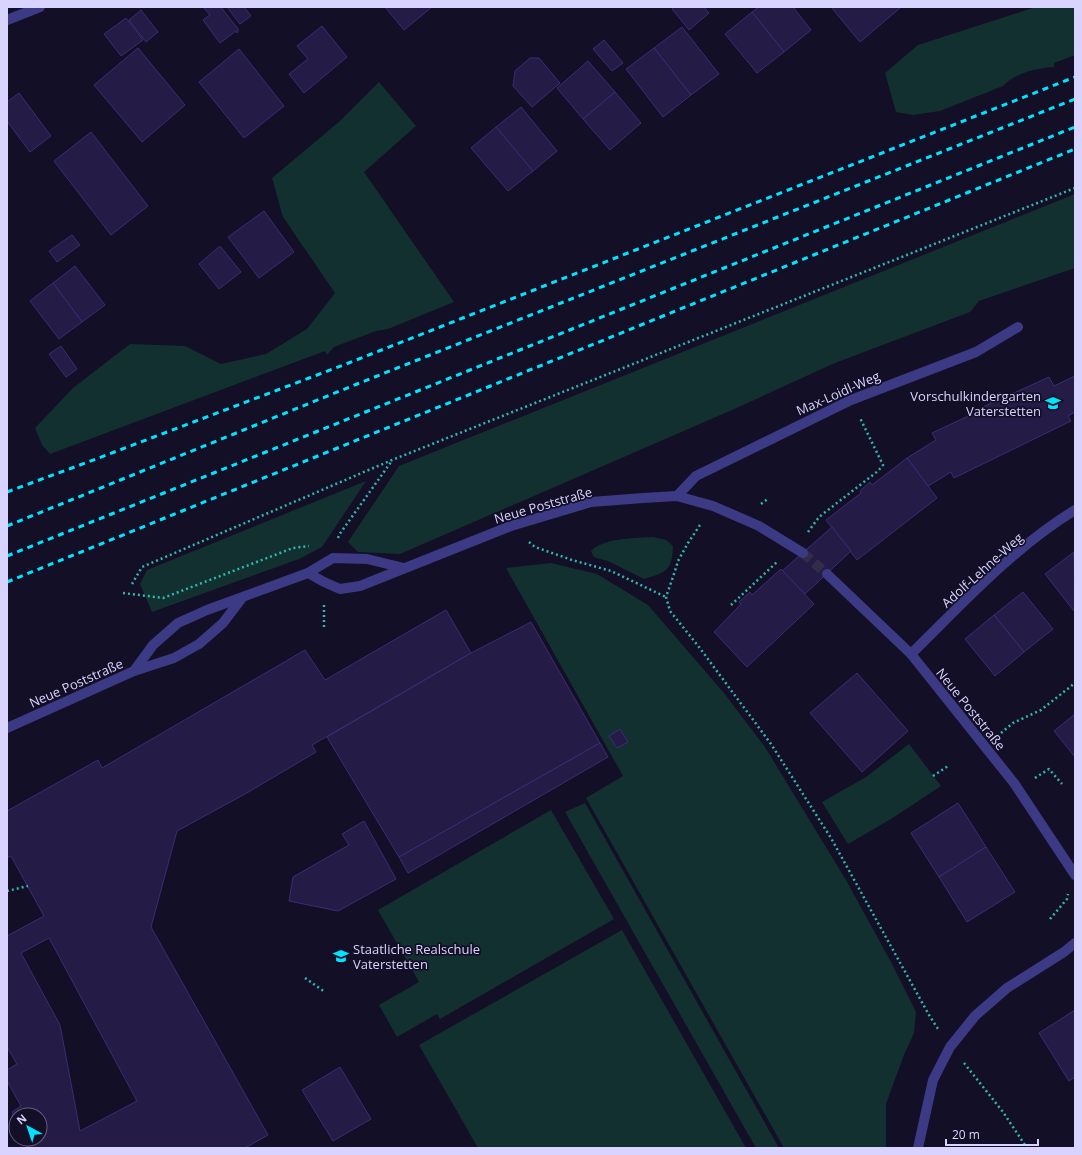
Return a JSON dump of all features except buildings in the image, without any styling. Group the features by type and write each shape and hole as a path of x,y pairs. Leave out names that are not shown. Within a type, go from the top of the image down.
{"street":[{"path":"7,20 20,10 40,7"},
{"name":"Max-Loidl-Weg","path":"677,496 696,476 851,400 976,352 1018,327"},
{"name":"Neue Poststraße","path":"308,573 340,589 360,586 511,526 591,502 677,496 713,506 759,526 802,553"},
{"name":"Adolf-Lehne-Weg","path":"910,654 1002,565 1056,522 1075,510"},
{"path":"333,558 367,559 404,568"},
{"name":"Neue Poststraße","path":"134,671 153,645 178,623 207,610 308,573 333,558"},
{"name":"Neue Poststraße","path":"827,574 910,654 1014,783 1074,875"},
{"name":"Neue Poststraße","path":"7,728 134,671 174,658 199,644 223,622 242,598"},
{"path":"918,1148 933,1080 950,1047 975,1016 1007,988 1064,952 1075,943"}],"path":[{"path":"132,584 142,566 392,460 1075,188"},
{"path":"805,537 819,517 878,471 883,465 851,400"},
{"path":"333,558 339,535 392,460"},
{"path":"713,506 688,543 678,561 666,597 670,611 699,647 771,744 827,831 929,1015 950,1047 1003,1112 1027,1148"},
{"path":"123,593 163,598 293,548 315,545"},
{"path":"535,547 572,560 611,571 666,597"},
{"path":"731,605 779,560"},
{"path":"984,746 1013,723 1041,710 1075,683"},
{"path":"933,776 948,766"},
{"path":"1049,769 1062,784"},
{"path":"1050,919 1067,899 1074,875"},
{"path":"7,891 28,886"},
{"path":"305,978 325,992"}],"green space":[{"path":"1036,7 1075,7 1075,55 1054,63 1054,67 1026,72 1008,81 1003,86 940,111 913,115 896,112 885,73 918,45"},
{"path":"379,82 416,126 364,172 454,302 388,329 376,331 334,347 327,355 325,351 50,454 42,445 35,428 73,388 130,344 185,346 221,364 266,354 307,329 335,293 283,217 272,178 340,121"},
{"path":"1075,194 1075,268 979,301 970,312 835,363 732,410 400,554 358,552 348,542 399,466"},
{"path":"366,481 322,547 299,559 152,612 140,584 147,570"},
{"path":"653,537 666,540 673,546 671,561 667,569 663,572 644,579 610,562 594,557 591,551 603,543 611,541 629,538"},
{"path":"551,563 597,574 648,605 724,693 765,747 846,880 891,962 916,1012 914,1033 904,1055 886,1104 886,1148 784,1148 586,798 623,776 506,568"},
{"path":"909,744 941,786 891,819 848,844 822,802 866,777"},
{"path":"585,803 779,1148 756,1148 565,812"},
{"path":"551,810 614,919 440,1019 437,1014 397,1037 379,1005 419,982 378,910"},
{"path":"622,930 746,1148 478,1148 419,1045"}],"tunnel":[{"path":"803,553 827,574"}],"railway":[{"path":"7,492 346,364 1075,77"},
{"path":"7,526 357,384 1075,99"},
{"path":"7,556 1075,127"},
{"path":"7,582 1075,149"}],"place":[{"name":"Vorschulkindergarten Vaterstetten","path":"1053,403"},
{"name":"Staatliche Realschule Vaterstetten","path":"341,956"}]}
